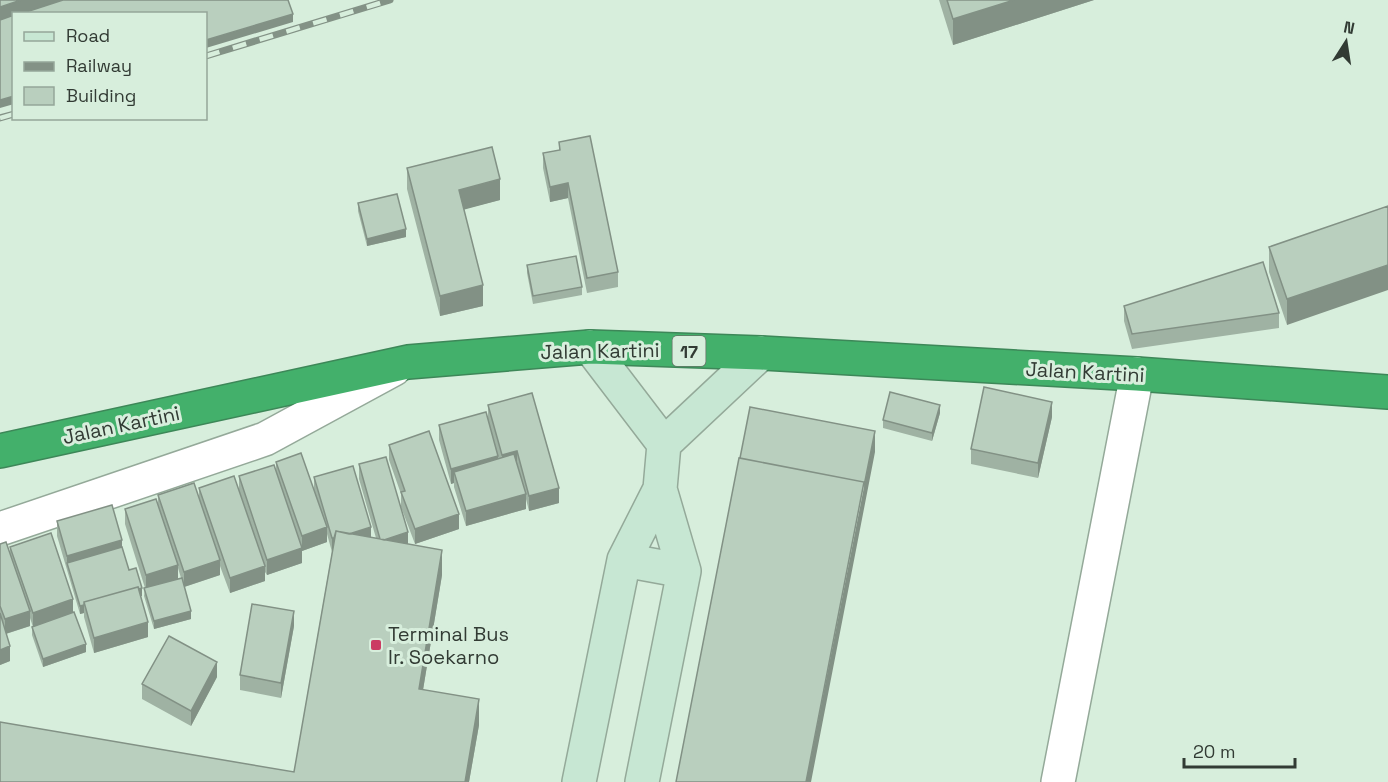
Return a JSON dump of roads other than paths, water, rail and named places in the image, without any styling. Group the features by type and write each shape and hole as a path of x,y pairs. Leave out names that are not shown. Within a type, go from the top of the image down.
{"highway":[{"name":"Jalan Kartini","path":"0,452 408,362 590,347 761,353 1137,374 1388,392"}],"street":[{"path":"590,347 664,444"},
{"path":"642,782 684,571 660,489 664,444 761,353"},
{"path":"0,530 265,440 408,362"},
{"path":"1058,782 1137,374"},
{"path":"579,782 624,560 660,489"},
{"path":"624,560 684,571"}],"railway":[{"path":"207,56 390,0"},
{"path":"0,118 12,115"}],"place":[{"name":"Terminal Bus Ir. Soekarno","path":"376,645"}]}
